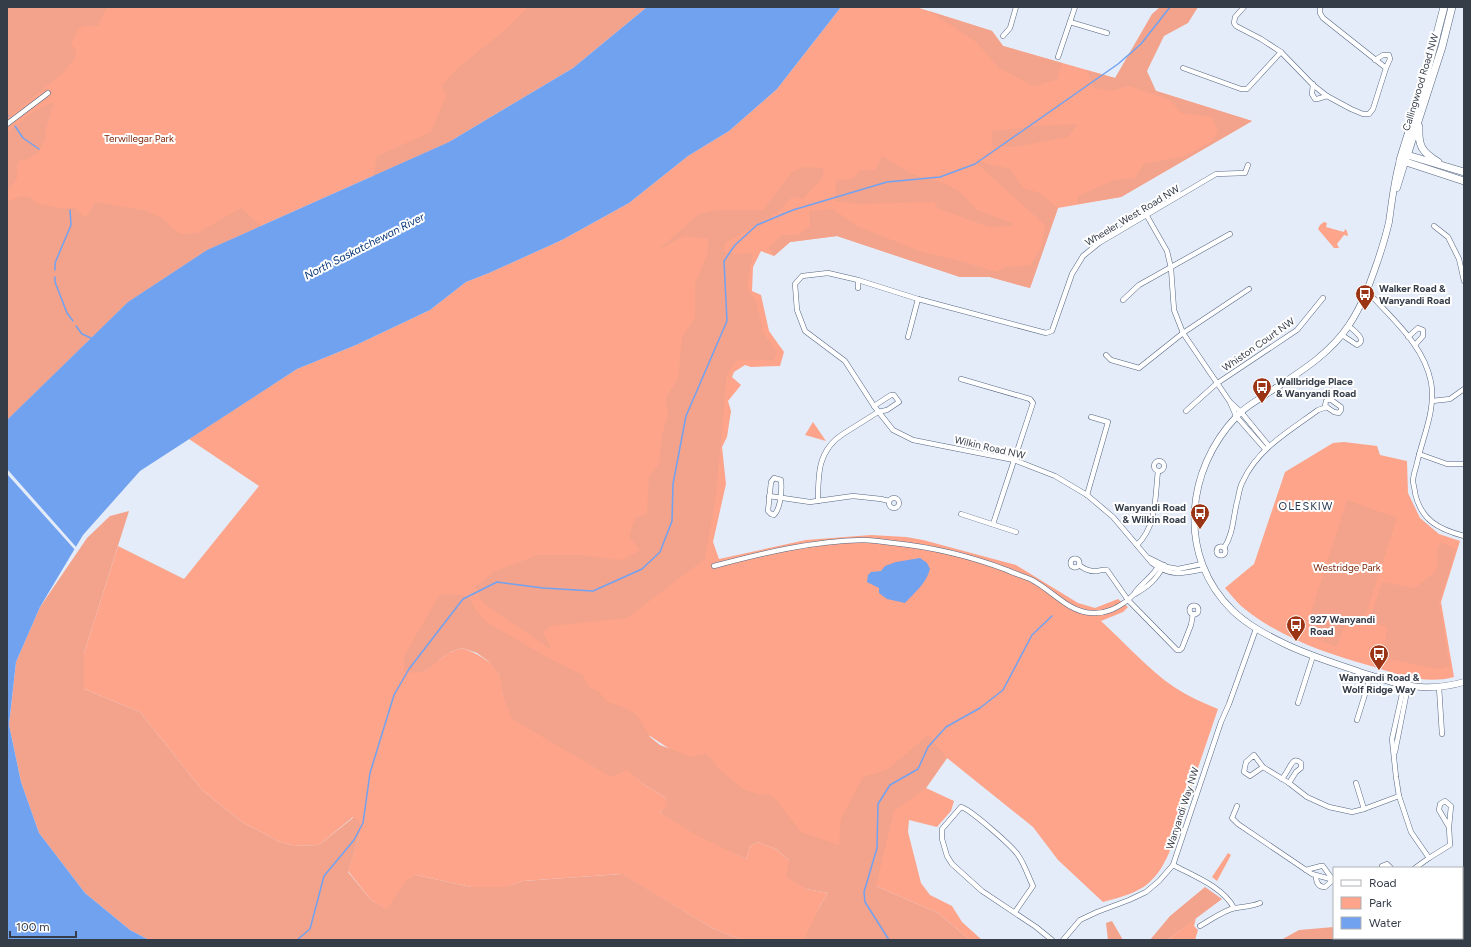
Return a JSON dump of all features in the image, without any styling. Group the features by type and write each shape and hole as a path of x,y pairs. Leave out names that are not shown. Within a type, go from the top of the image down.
{"main road":[{"name":"Callingwood Road NW","path":"1404,158 1444,7"},
{"name":"Callingwood Road NW","path":"1404,158 1422,113 1442,47 1452,7"},
{"path":"1422,113 1418,128 1418,138 1421,147 1428,156 1441,164 1464,172"},
{"path":"1404,158 1441,164"},
{"path":"1404,158 1464,181"}],"street":[{"path":"1003,36 1010,28 1016,7"},
{"path":"1058,57 1075,7"},
{"path":"1244,7 1235,17 1235,25 1261,39 1280,52 1327,96 1363,114 1369,114 1373,109 1390,59 1389,55 1384,54 1375,60"},
{"path":"1320,7 1319,11 1321,16 1386,68"},
{"path":"1070,22 1107,33"},
{"path":"1183,68 1241,89 1248,89 1280,52"},
{"path":"1313,84 1312,94 1315,99 1327,96"},
{"path":"7,124 48,93"},
{"path":"1404,158 1395,179 1389,221 1367,291 1360,308 1349,326 1326,352 1306,368 1239,414 1214,444 1201,472 1197,487 1194,523 1197,547 1203,566 1224,601 1232,610 1256,629 1313,656 1406,685 1439,687 1464,682"},
{"name":"Wheeler West Road NW","path":"802,276 828,273 858,280 918,299 1046,333 1052,331 1072,274 1083,256 1099,243 1216,174 1245,173 1248,165"},
{"path":"1147,216 1167,251 1171,268 1174,310 1183,333 1216,384 1267,448"},
{"path":"1434,226 1448,237 1461,259 1464,281"},
{"path":"1123,300 1139,285 1230,234"},
{"name":"Wilkin Road NW","path":"802,276 795,284 797,310 805,331 845,360 878,412 892,430 913,440 1014,460 1055,476 1087,495 1113,517 1147,558 1161,566"},
{"path":"858,280 858,288"},
{"path":"1106,355 1111,360 1139,368 1183,333 1249,289"},
{"path":"1367,291 1415,345 1426,364 1431,383 1432,401 1427,430 1419,454 1413,481 1418,504 1427,519 1453,533 1464,536"},
{"name":"Whiston Court NW","path":"1186,410 1216,384 1296,330 1323,298"},
{"path":"908,338 918,299"},
{"path":"1342,335 1356,345 1360,344 1362,340 1361,337 1349,326"},
{"path":"1408,337 1418,328 1424,330 1423,336 1415,345"},
{"path":"961,379 1030,399 1033,403 993,524"},
{"path":"1432,401 1450,399 1464,389"},
{"path":"818,501 818,476 821,461 837,438 878,412 887,410 899,402 894,395 874,406"},
{"path":"1224,548 1232,529 1236,504 1243,481 1253,463 1267,448 1318,410 1327,407"},
{"path":"1087,495 1108,422 1091,417"},
{"path":"1419,454 1447,464 1464,464"},
{"path":"1137,545 1145,538 1153,517 1158,471"},
{"path":"774,478 778,478 781,484 780,498 777,512 774,515 768,511 769,496 771,482 774,478"},
{"path":"769,496 810,502 863,496 881,498 890,501"},
{"path":"961,514 1016,532"},
{"path":"714,566 763,554 810,545 864,540 919,545 952,552 990,564 1033,581 1065,604 1078,610 1091,613 1104,613 1116,608 1128,600 1136,590 1161,566 1178,569 1203,566"},
{"path":"1079,565 1091,571 1107,570 1128,600 1177,650 1182,648 1193,614"},
{"name":"Wanyandi Way NW","path":"1063,940 1080,920 1146,892 1159,881 1173,865 1221,722 1256,629"},
{"path":"1298,703 1313,656"},
{"path":"1357,720 1371,675"},
{"path":"1406,685 1392,739 1399,796 1412,832 1429,858"},
{"path":"1439,687 1442,734"},
{"path":"1263,767 1250,776 1244,772 1246,762 1254,755 1263,767 1289,783 1307,797 1323,805 1352,812 1399,796"},
{"path":"1282,779 1289,769 1291,762 1298,760 1301,768 1296,772 1289,783"},
{"path":"1356,783 1364,809"},
{"path":"1416,867 1450,845 1451,806 1445,801 1440,804 1439,810 1450,827"},
{"path":"1237,806 1232,818 1238,824 1316,876 1333,880"},
{"path":"1015,912 1033,886 1026,874 1025,867 1017,854 1003,840 968,810 961,807 942,829 942,840 947,856 952,864 982,891 1015,912 1052,940"},
{"path":"1382,867 1387,864 1390,867"},
{"path":"1173,865 1218,890 1230,901 1234,908"},
{"path":"1306,870 1323,866 1333,879"},
{"path":"1316,876 1318,885 1323,887 1333,881"},
{"path":"1200,926 1223,912 1234,908 1252,907 1260,903"}],"green space":[{"name":"Terwillegar Park","path":"7,7 647,7 449,142 207,250 128,302 7,420"},
{"path":"7,7 107,7 98,26 83,26 77,30 71,44 76,50 75,58 62,74 7,118"},
{"path":"528,7 647,7 573,68 449,142 373,176 377,156 431,132 446,96 442,85 460,66 505,30"},
{"path":"841,7 916,7 992,31 1003,46 1115,78 1252,121 1121,197 1058,208 1030,288 990,277 960,277 837,236 790,242 774,256 761,251 753,267 752,291 761,295 769,331 784,352 780,366 751,367 745,365 734,372 732,377 741,385 728,401 731,411 727,437 722,447 726,484 713,542 719,559 806,540 871,535 906,537 923,540 1016,565 1078,603 1095,608 1118,599 1128,607 1123,612 1101,621 1146,664 1174,687 1201,702 1218,709 1169,853 1157,874 1151,881 1135,892 1103,902 1058,860 1033,827 947,758 926,788 954,801 951,811 937,827 909,820 908,832 921,883 930,895 952,906 962,922 982,940 970,940 938,913 876,886 439,596 425,671 448,653 462,648 478,655 496,669 499,674 503,696 627,769 645,785 665,797 668,804 660,813 746,859 750,846 758,842 776,849 789,860 806,889 828,893 820,906 806,940 742,940 712,928 621,874 523,881 506,887 471,887 416,875 388,910 371,900 348,871 360,834 353,817 319,845 294,846 278,841 242,822 202,790 140,712 84,689 84,653 118,546 184,579 259,486 189,439 297,369 356,345 430,310 466,282 562,240 629,203 688,156 729,131 777,89"},
{"path":"1160,7 1198,7 1188,23 1164,36 1147,71 1156,91 1252,121 1121,197 1077,204 1078,196 1114,180 1135,178 1144,164 1185,156 1211,142 1218,131 1212,117 1181,113 1170,100 1129,86 1111,91 1094,88 1086,70 1115,78 1152,14"},
{"path":"929,11 992,31 1003,46 1062,63 1057,80 1033,86 999,68 976,42"},
{"path":"54,102 46,129 45,140 37,154 29,159 21,160 17,164 16,179 7,190 7,133 35,111"},
{"path":"1078,124 1068,137 1014,147 992,146 992,131 1038,126"},
{"path":"882,156 912,174 944,183 959,191 977,210 1013,223 1012,226 989,227 939,209 934,202 859,204 835,201 836,180 852,179 860,170 875,170"},
{"path":"973,160 1010,169 1023,188 1040,193 1058,208 1030,288 990,277 960,277 837,236 790,242 774,256 769,248 781,235 798,235 810,226 809,211 833,209 857,226 922,252 961,261 996,272 1006,267 1030,265 1042,246 1045,225"},
{"path":"805,167 824,168 822,178 803,199 792,197 778,212 725,243 724,252 736,254 753,253 747,287 756,301 764,334 777,352 774,360 737,360 727,374 716,497 705,559 627,618 550,626 543,632 552,650 483,603 475,587 493,572 538,555 580,555 623,560 640,550 629,537 635,518 647,514 649,476 659,464 662,434 668,416 666,397 678,379 682,337 695,318 695,284 708,252 708,239 684,236 658,250 699,214 717,210 763,210 792,172"},
{"path":"21,196 30,197 36,203 64,209 74,207 84,217 88,215 95,202 143,210 162,218 175,230 182,234 197,233 241,208 261,226 207,250 128,302 7,420 7,202"},
{"path":"1324,222 1327,223 1326,227 1344,232 1345,229 1347,231 1348,236 1344,235 1337,244 1339,248 1334,248 1318,229"},
{"path":"813,422 826,441 805,435"},
{"name":"Westridge Park","path":"1344,442 1377,446 1380,455 1407,461 1408,493 1420,518 1439,534 1460,541 1441,602 1454,677 1433,680 1412,678 1354,661 1306,644 1260,620 1240,605 1225,588 1254,564 1285,472 1333,443"},
{"path":"1347,500 1397,518 1364,620 1348,616 1337,647 1309,636 1308,622"},
{"path":"129,511 84,653 84,689 140,712 202,790 242,822 278,841 294,846 319,845 354,817 359,821 360,834 348,872 371,900 387,909 406,880 416,875 471,887 505,887 523,881 622,874 712,928 742,940 149,940 130,930 85,893 39,833 21,782 9,725 16,662 40,607 87,538 110,516"},
{"path":"1440,542 1456,549 1439,604 1450,666 1437,669 1383,658 1387,627 1369,622 1382,582 1415,588 1435,572 1438,560 1436,554"},
{"path":"442,594 462,595 470,600 477,612 488,623 545,656 583,675 589,687 599,692 607,702 624,707 637,715 650,737 660,745 691,757 705,754 709,756 718,768 743,789 760,795 769,794 777,801 801,832 839,845 841,819 863,777 887,770 928,735 947,758 926,788 894,811 876,886 938,913 970,940 804,940 820,906 828,893 806,889 786,877 789,860 776,849 758,842 750,846 746,859 698,836 660,813 667,804 665,797 645,785 627,770 611,777 512,719 503,696 499,674 488,661 477,653 462,648 452,651 428,669 418,673 404,671 404,656 439,596"},
{"path":"1228,853 1231,855 1217,881 1212,877"},
{"path":"1464,874 1464,940 1281,940 1299,930 1333,927 1333,939 1463,939"},
{"path":"1205,887 1222,899 1167,940 1150,940 1170,916"},
{"path":"1196,918 1194,926 1198,930 1195,940 1167,940"},
{"path":"1112,921 1123,940 1108,940 1106,923"}],"water":[{"name":"North Saskatchewan River","path":"647,7 841,7 777,89 729,131 688,156 629,203 562,240 466,282 430,310 356,345 297,369 140,471 83,535 40,607 16,662 9,725 21,782 39,833 85,893 130,930 149,940 7,940 7,420 128,302 207,250 449,142 573,68"},
{"path":"920,558 927,563 930,569 926,579 905,603 887,599 879,593 879,588 867,582 868,575 871,572 881,571 885,566 896,562"}],"pier":[{"path":"7,469 77,548 76,551 7,474"}],"waterway":[{"path":"297,940 310,929 324,876 354,840 363,823 370,773 394,695 409,669 463,599 497,582 543,588 593,591 642,569 660,552 672,521 673,484 686,416 727,321 724,261 735,245 757,225 793,210 887,182 940,177 975,164 1118,64 1141,44 1170,7"},
{"path":"15,126 23,138 39,149"},
{"path":"55,270 55,263 71,225 70,210"},
{"path":"55,277 55,282 67,313 73,321"},
{"path":"76,326 82,334 91,338"},
{"path":"889,940 865,902 864,892 877,848 878,804 890,785 918,769 928,747 946,727 980,708 1003,690 1032,635 1052,616"}],"place":[{"name":"Walker Road & Wanyandi Road","path":"1365,311"},
{"name":"Wallbridge Place & Wanyandi Road","path":"1262,404"},
{"name":"Wanyandi Road & Wilkin Road","path":"1200,530"},
{"name":"927 Wanyandi Road","path":"1296,642"},
{"name":"Wanyandi Road & Wolf Ridge Way","path":"1379,671"}],"district":[{"name":"OLESKIW","path":"1306,506"}]}
